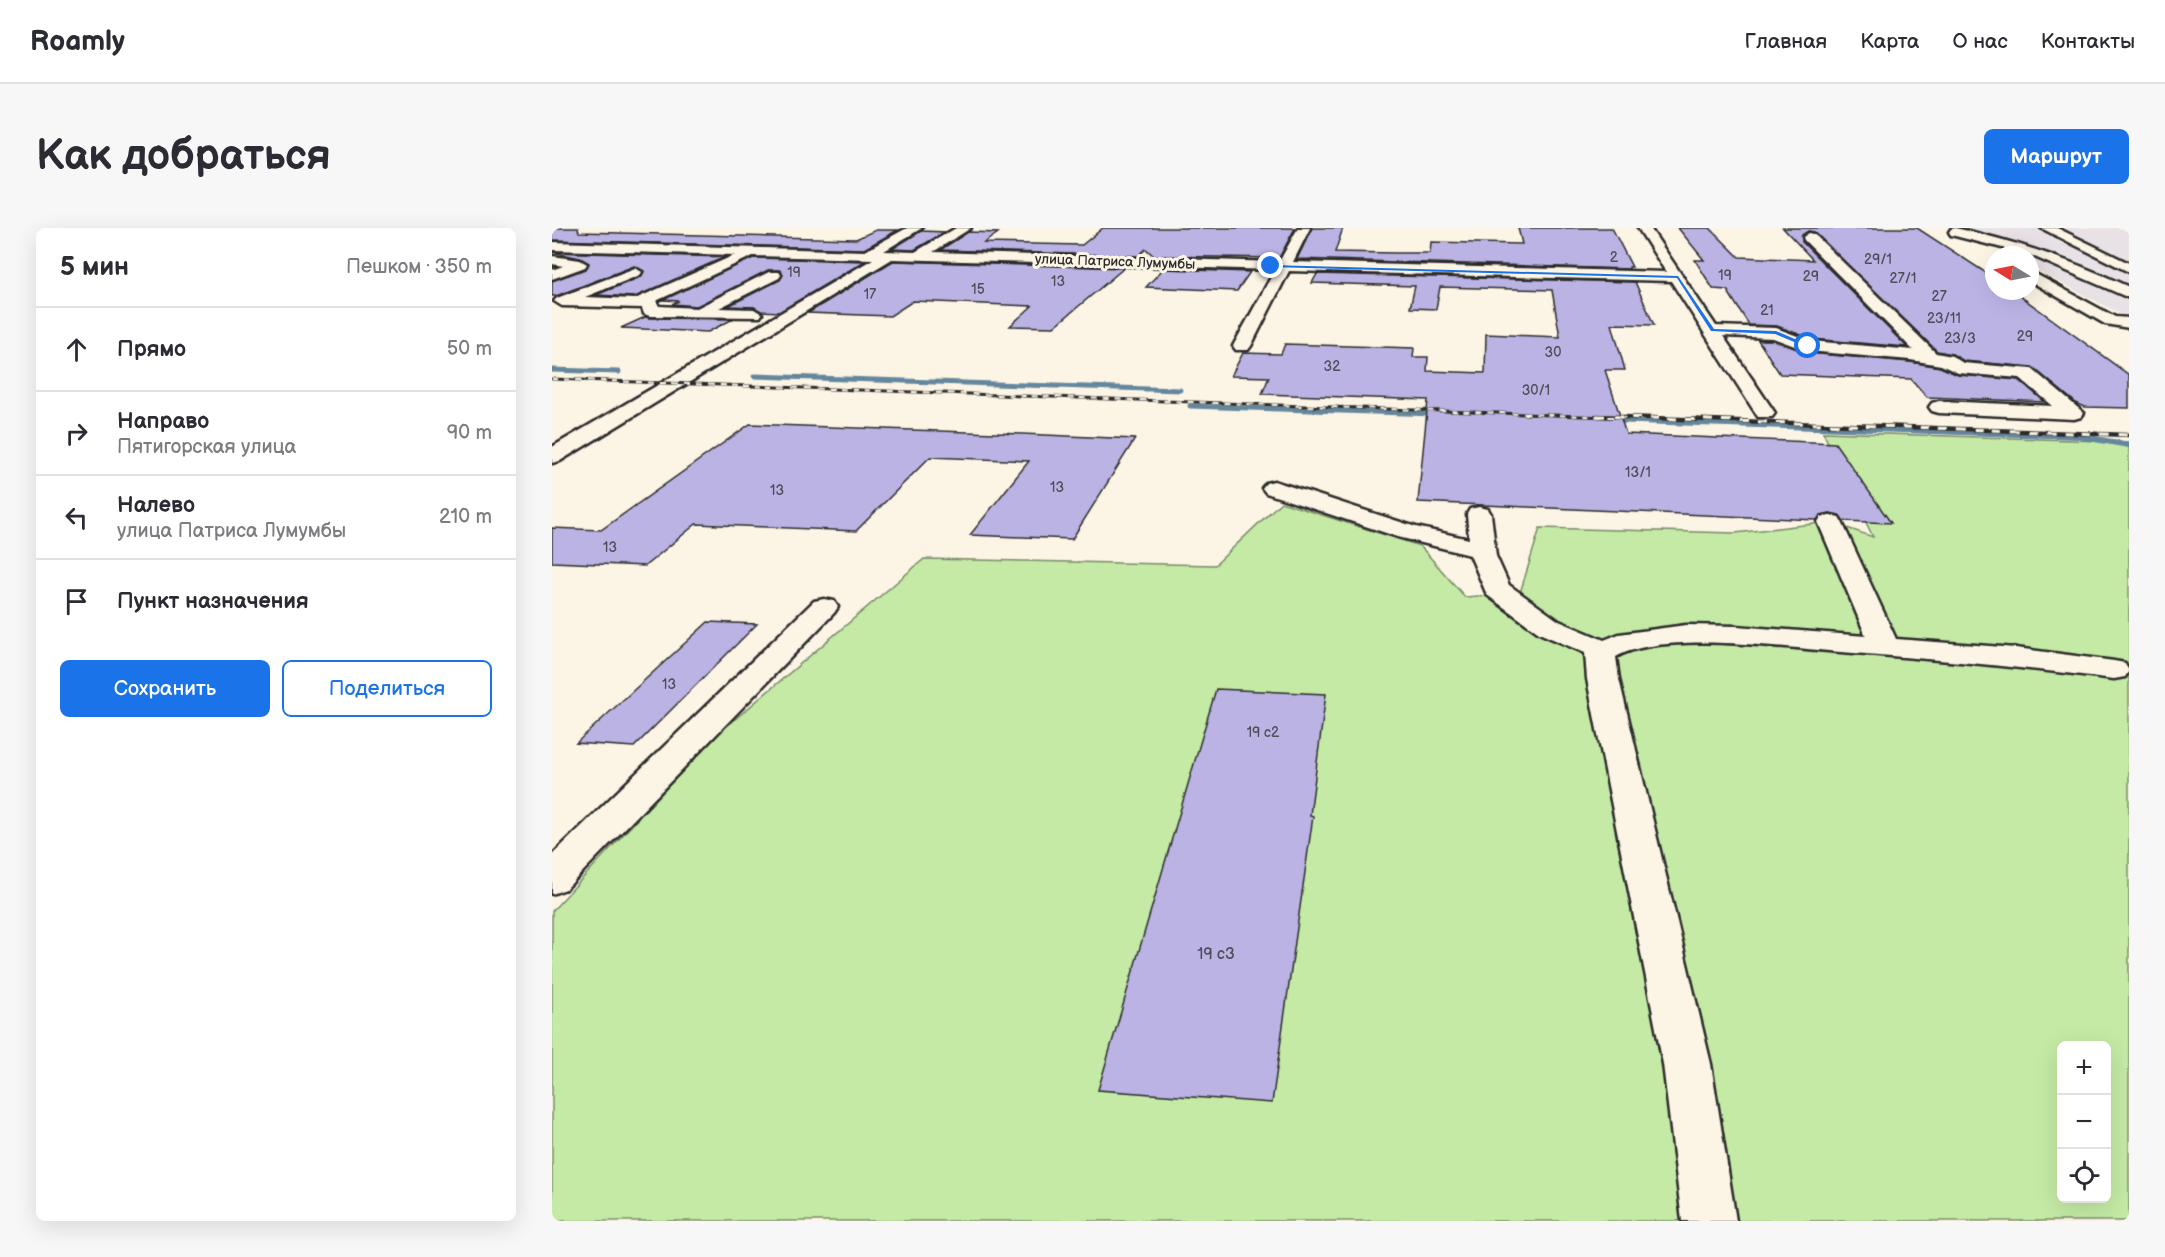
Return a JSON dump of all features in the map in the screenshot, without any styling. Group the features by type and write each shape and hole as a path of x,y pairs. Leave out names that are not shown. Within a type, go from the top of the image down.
{"street":[{"path":"869,254 916,228"},
{"path":"919,255 965,228"},
{"path":"1242,346 1304,228"},
{"path":"1644,228 1765,413"},
{"path":"2002,228 2051,249 2128,267"},
{"path":"2047,228 2128,267"},
{"path":"1952,230 1985,249"},
{"path":"1952,230 2001,241 2046,255 2129,293"},
{"path":"1809,237 1931,358"},
{"path":"552,240 563,242"},
{"path":"787,252 812,240"},
{"path":"552,251 563,242"},
{"name":"улица Патриса Лумумбы","path":"563,242 787,252 1678,277"},
{"path":"636,304 756,251"},
{"path":"552,456 891,254"},
{"path":"552,260 580,264 552,275"},
{"path":"635,272 562,301 651,304 650,311 754,314"},
{"path":"698,313 774,275"},
{"path":"2039,280 2111,321 2129,323"},
{"path":"1712,330 1776,333 1808,346 1946,360 1958,368 2025,373 2074,413 1939,407"},
{"path":"1274,488 1406,532 1454,545 1483,549"},
{"path":"1479,514 1483,556 1497,589 1549,627 1605,651"},
{"path":"1830,522 1885,646"},
{"path":"552,879 824,607"},
{"path":"1709,1221 1687,1064 1603,680 1600,654 1619,643 1686,634 1885,646 2016,657 2114,670"}],"shaded area":[{"path":"1961,228 2118,228 2129,232 2129,318 2039,272 2039,246 1992,246"}],"green space":[{"path":"1823,432 2129,442 2129,1221 552,1221 552,911 714,737 924,559 1215,565 1281,502 1420,546 1465,597 1520,593 1540,528 1735,533 1830,522 1873,537"}],"building":[{"path":"552,228 578,228 579,232 856,239 876,230 898,230 864,249 552,240"},
{"path":"1103,228 1295,228 1279,258 1154,256 1146,249 1138,256 940,250 968,232 998,233 984,243 1082,245"},
{"path":"1312,228 1343,228 1335,252 1430,253 1431,242 1522,244 1518,228 1612,228 1632,267 1629,269 1297,259"},
{"path":"1678,228 1710,228 1739,257 1813,260 1783,228 1917,228 1985,272 1985,300 2025,300 2129,375 2129,408 2085,407 2076,403 2032,367 1964,361 1952,354 1937,351 1814,232 1808,231 1802,235 1802,242 1907,347 1812,339 1777,326 1749,325 1727,290 1713,289 1695,260 1704,260"},
{"path":"921,231 945,232 914,250 892,249"},
{"path":"552,252 725,257 635,297 596,295 641,277 644,271 634,266 552,296 552,281 586,269 589,263 580,258"},
{"path":"753,258 865,261 779,312 761,311 754,307 728,306 780,280 783,274 779,270 768,270 697,306 672,304 679,301 663,300"},
{"path":"893,261 1124,268 1054,327 1010,326 1032,306 913,301 890,316 808,313"},
{"path":"1163,269 1250,272 1237,291 1146,287"},
{"path":"1317,274 1635,282 1654,325 1612,324 1625,370 1605,370 1626,434 1835,443 1891,523 1844,521 1839,515 1830,513 1821,515 1817,520 1418,502 1428,400 1262,394 1269,377 1231,376 1243,353 1281,354 1285,344 1414,348 1413,357 1428,357 1427,371 1485,373 1486,334 1560,337 1552,290 1440,287 1436,309 1410,308 1415,286 1312,283"},
{"path":"645,317 733,319 708,332 621,328"},
{"path":"1758,340 1773,340 1808,353 1910,362 1940,367 1958,375 2019,380 2045,402 1927,397 1911,379 1780,374"},
{"path":"750,424 1135,439 1072,539 970,535 1029,461 930,457 856,531 696,524 645,566 552,562 552,528 601,530"},
{"path":"708,622 757,624 634,747 576,743"},
{"path":"1216,689 1326,694 1310,815 1313,816 1272,1103 1098,1090"}],"waterway":[{"path":"552,370 619,372"},
{"path":"754,376 1180,390"},
{"path":"1190,406 1436,414"},
{"path":"1609,420 2078,436 2129,445"}],"railway":[{"path":"552,379 1638,418"},
{"path":"1596,416 2129,435"}],"route":[{"path":"1271,266 1678,277 1712,330 1776,333 1808,346"}]}
